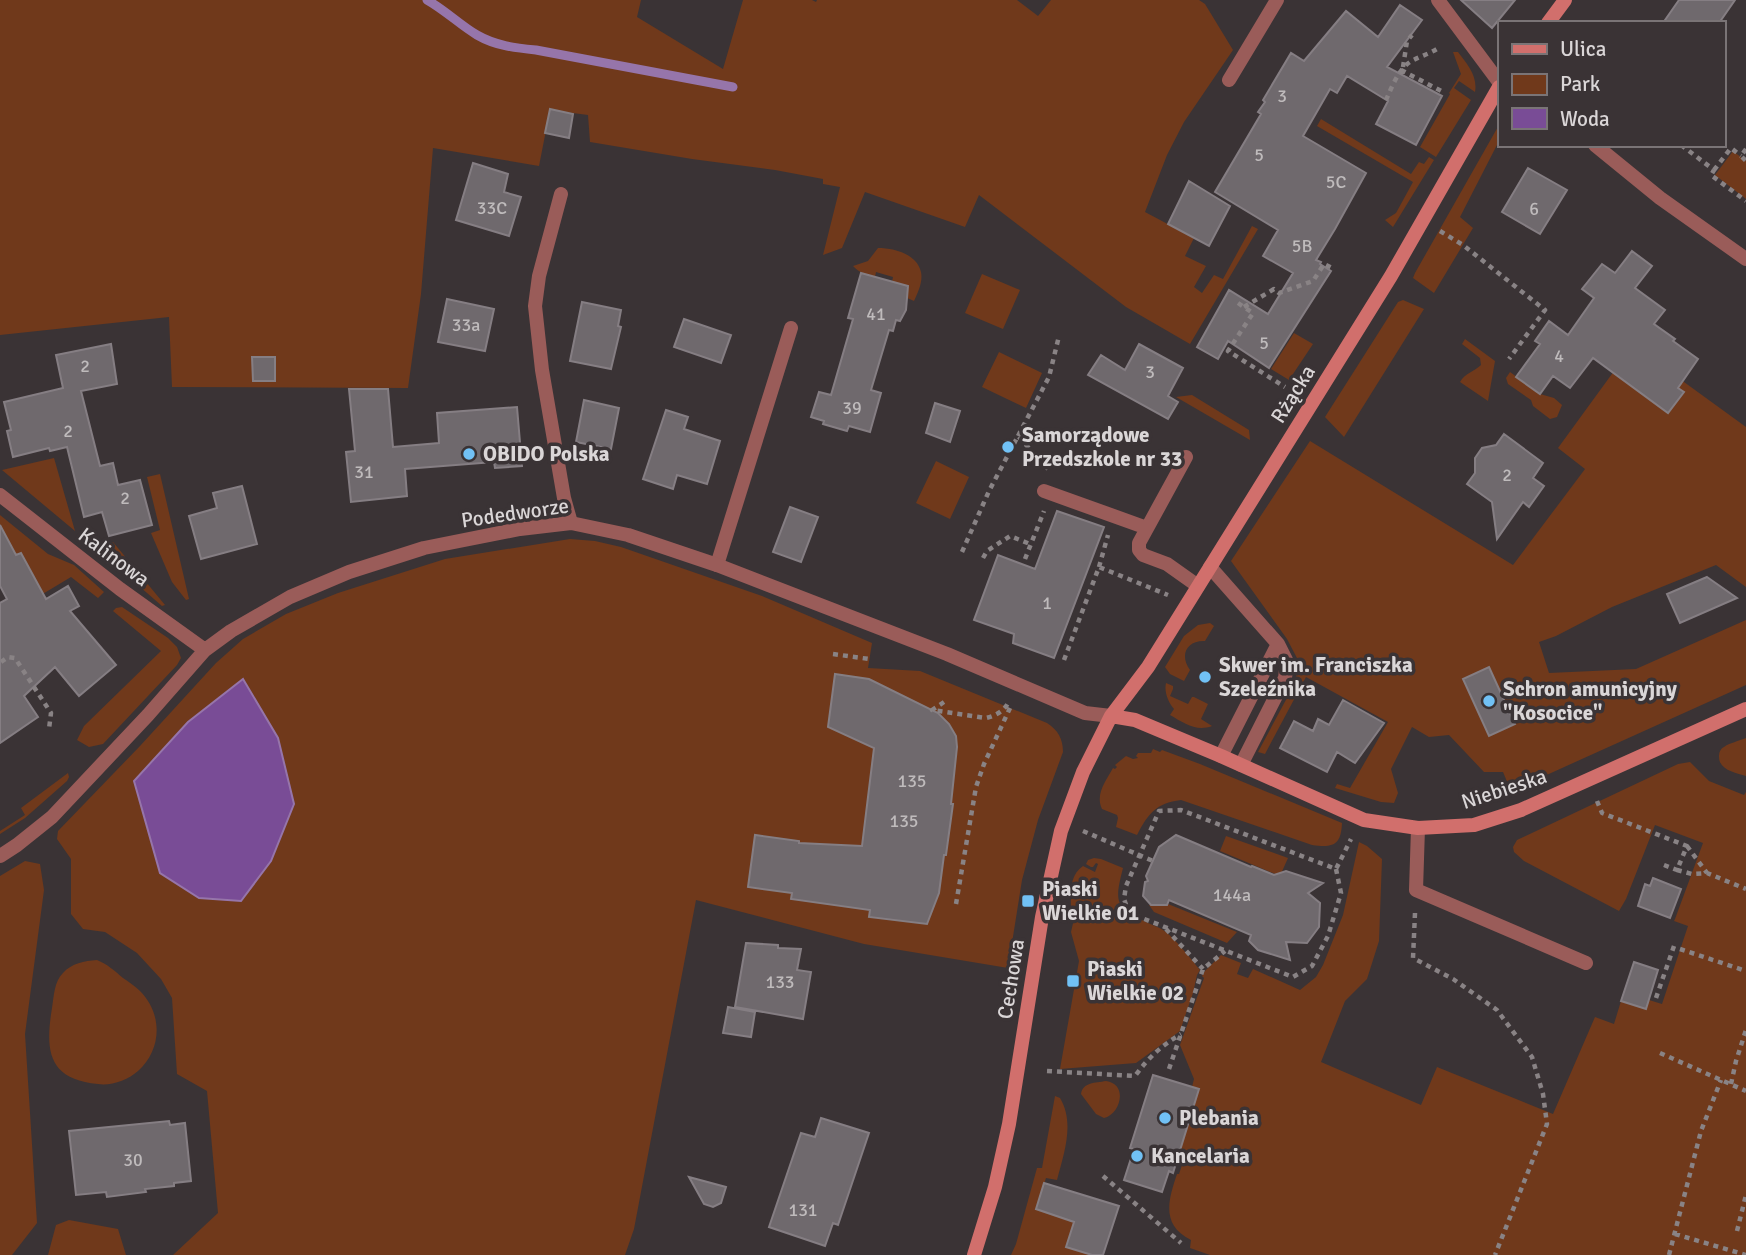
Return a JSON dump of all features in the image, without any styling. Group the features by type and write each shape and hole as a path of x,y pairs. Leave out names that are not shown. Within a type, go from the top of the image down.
{"street":[{"path":"1229,80 1277,0"},
{"path":"1438,0 1498,83"},
{"path":"1549,21 1565,0"},
{"name":"Rżącka","path":"1111,716 1148,667 1391,276 1498,86"},
{"path":"1597,147 1660,198 1746,259"},
{"path":"561,194 539,276 535,306 544,380 564,498 571,523"},
{"path":"717,565 791,328"},
{"path":"1186,457 1139,543 1139,550 1143,555 1167,564 1198,586"},
{"path":"1047,492 1147,528"},
{"name":"Kalinowa","path":"0,495 120,589 205,650"},
{"name":"Podedworze","path":"0,856 52,817 205,650 231,631 290,597 349,572 424,548 520,529 571,523 628,535 717,565 947,654 1085,713 1111,716"},
{"path":"1210,567 1278,644 1287,662 1285,678 1241,765"},
{"path":"1221,756 1278,644"},
{"name":"Niebieska","path":"1111,716 1135,720 1364,820 1418,828 1475,825 1521,810 1746,709"},
{"name":"Cechowa","path":"974,1255 995,1187 1009,1124 1042,917 1061,831 1083,772 1111,716"},
{"path":"1418,828 1416,890 1586,963"}],"path":[{"path":"1386,100 1402,69 1407,41 1412,35"},
{"path":"1402,69 1440,47"},
{"path":"1402,69 1445,93"},
{"path":"1684,147 1714,170"},
{"path":"1746,160 1731,148 1711,175 1746,201"},
{"path":"1741,156 1746,149"},
{"path":"1463,245 1545,310 1509,359"},
{"path":"1244,307 1274,289 1279,293 1313,281 1324,264 1332,268"},
{"path":"1238,303 1253,313 1228,351 1285,387"},
{"path":"962,552 989,491 1049,377 1059,336"},
{"path":"1018,436 1056,477 1047,492 1025,559"},
{"path":"1063,660 1099,567 1114,516"},
{"path":"983,558 987,551 1010,536 1030,544"},
{"path":"1099,567 1169,596"},
{"path":"833,654 869,659"},
{"path":"1,662 8,657 15,657 51,713 49,729"},
{"path":"944,702 932,710 986,718 1008,707 976,787 956,904"},
{"path":"1597,801 1602,813 1687,846 1707,873"},
{"path":"1336,869 1181,810 1159,811 1126,886 1124,899 1129,913 1293,977 1312,966 1328,936 1340,894 1336,869 1351,839"},
{"path":"1082,831 1153,861"},
{"path":"1677,870 1687,846"},
{"path":"1664,865 1692,874 1707,873 1746,889"},
{"path":"1416,890 1413,958 1453,979 1497,1010 1532,1057 1543,1094 1547,1124 1495,1255"},
{"path":"1164,927 1203,970"},
{"path":"1656,998 1674,946"},
{"path":"1681,949 1746,971"},
{"path":"1168,1069 1203,970 1224,951"},
{"path":"1731,1084 1735,1061 1746,1030"},
{"path":"1047,1071 1135,1076 1162,1046 1181,1034"},
{"path":"1660,1052 1746,1091"},
{"path":"1669,1255 1701,1131 1721,1080"},
{"path":"1103,1176 1181,1244"},
{"path":"1737,1231 1746,1195"},
{"path":"1675,1234 1746,1255"}],"green space":[{"path":"0,0 641,0 637,17 723,69 743,0 1017,0 1038,16 1051,0 1199,0 1205,4 1233,50 1184,122 1167,155 1145,212 1194,238 1185,256 1206,266 1194,287 1202,293 1214,275 1223,279 1252,226 1258,229 1190,344 1126,307 979,195 965,227 865,192 842,248 823,255 840,187 823,184 823,179 775,170 590,142 588,115 550,110 539,166 433,148 421,294 408,388 172,387 169,317 0,335"},
{"path":"1453,52 1458,52 1471,70 1476,86 1475,92 1459,81 1454,88 1471,100 1436,157 1420,147 1461,74"},
{"path":"1321,119 1411,174 1419,162 1424,164 1429,157 1434,160 1393,227 1385,220 1396,213 1413,182 1317,126"},
{"path":"1498,127 1498,143 1460,217 1473,228 1434,293 1413,278"},
{"path":"1733,151 1746,161 1746,199 1715,175"},
{"path":"878,248 904,253 919,266 920,287 914,301 905,297 892,282 893,277 876,272 875,277 860,272 853,266 868,261"},
{"path":"982,274 1020,290 1003,329 965,313"},
{"path":"1403,300 1424,309 1344,437 1325,417 1398,302"},
{"path":"1294,333 1313,344 1289,380 1271,369"},
{"path":"1465,339 1495,361 1488,401 1460,382 1481,365 1480,358 1462,344"},
{"path":"1633,345 1746,427 1746,587 1716,565 1612,607 1539,642 1549,673 1636,669 1746,620 1746,685 1511,791 1503,772 1484,772 1449,735 1429,737 1412,727 1391,769 1398,793 1394,803 1381,802 1335,788 1337,784 1350,788 1388,722 1306,677 1265,754 1258,752 1295,683 1298,660 1287,639 1231,561 1310,441 1513,565 1585,469 1558,448"},
{"path":"999,352 1042,373 1026,408 982,387"},
{"path":"1510,372 1540,394 1554,398 1562,405 1557,417 1550,419 1533,406 1531,400 1508,384 1506,378"},
{"path":"1192,395 1249,430 1250,440 1176,397"},
{"path":"54,458 75,531 2,470"},
{"path":"936,461 969,477 950,519 916,503"},
{"path":"160,474 189,599 186,600 172,582 151,533 160,530 147,477"},
{"path":"0,515 48,554 74,565 104,592 98,598 71,577 41,595 21,553 16,555 8,540 0,544"},
{"path":"570,539 621,547 762,596 872,643 868,668 920,671 1047,723 1059,735 1063,752 1038,820 1022,880 1008,968 864,944 696,900 634,1229 625,1255 173,1255 218,1213 207,1091 177,1074 172,998 161,979 137,953 105,932 83,929 71,914 71,859 57,839 58,831 216,663 243,639 286,614 338,593 445,559","holes":["242,679 278,738 160,873 134,781"]},
{"path":"113,542 165,605 162,606 94,547"},
{"path":"122,607 168,638 177,647 181,658 103,744 89,747 77,740 84,726 161,651 113,611"},
{"path":"1210,623 1214,626 1205,641 1189,646 1185,654 1190,670 1184,681 1170,674 1165,667 1184,636 1198,625"},
{"path":"1166,683 1173,686 1170,696 1188,704 1194,697 1208,704 1201,719 1212,726 1195,727 1170,715 1174,709 1167,697"},
{"path":"1746,738 1746,776 1725,768 1719,757 1723,748"},
{"path":"1153,749 1200,764 1342,823 1340,836 1331,845 1312,845 1181,800 1159,807 1145,821 1137,835 1116,827 1117,815 1102,809 1100,803 1105,783 1113,768 1117,767 1115,765 1126,756 1138,758 1138,753 1151,753"},
{"path":"1690,762 1709,781 1744,795 1746,792 1746,1255 1210,1255 1190,1248 1191,1240 1175,1227 1169,1212 1174,1184 1183,1162 1177,1160 1199,1089 1192,1087 1194,1079 1180,1045 1204,978 1202,976 1221,955 1241,963 1237,974 1248,978 1253,969 1300,990 1316,977 1343,915 1359,842 1382,859 1379,941 1367,979 1345,1001 1321,1062 1421,1105 1437,1067 1553,1114 1595,1017 1614,1024 1621,1001 1646,1009 1649,1000 1662,1004 1688,926 1674,921 1703,843 1655,825 1619,911 1524,861 1514,852 1513,847 1517,840 1678,764"},
{"path":"68,773 67,781 25,818 0,834 0,831 25,815 21,808"},
{"path":"1226,836 1288,858 1280,876 1220,851"},
{"path":"1094,858 1123,868 1118,897 1123,908 1167,933 1200,970 1180,1031 1136,1063 1060,1069 1079,961 1071,932 1074,919 1076,920 1079,913 1071,912 1071,887 1075,875 1083,866 1095,872 1098,864 1091,867 1086,864"},
{"path":"25,861 40,864 44,890 25,1034 37,1223 12,1255 0,1255 0,876"},
{"path":"1168,904 1237,932 1227,943 1154,912 1149,905"},
{"path":"97,960 111,968 148,1000 153,1010 157,1032 152,1053 138,1071 119,1082 108,1084 81,1081 69,1076 60,1069 50,1050 50,1023 54,994 60,977 74,965"},
{"path":"1106,1081 1118,1088 1120,1100 1110,1116 1104,1118 1096,1114 1081,1094 1087,1085"},
{"path":"1055,1096 1060,1098 1067,1118 1065,1149 1057,1180 1046,1178 1036,1209 1074,1222 1066,1247 1092,1255 1011,1255 1037,1168 1042,1168"},
{"path":"69,1220 118,1229 126,1255 48,1255 56,1225"}],"water":[{"path":"243,679 278,738 294,804 271,861 241,901 199,898 160,873 134,781 188,722"}],"building":[{"path":"1461,0 1515,0 1492,28"},
{"path":"1679,0 1735,0 1720,21 1664,21"},
{"path":"1400,5 1422,20 1387,67 1442,96 1416,145 1376,124 1388,101 1347,76 1337,93 1330,89 1303,136 1366,173 1316,260 1331,271 1269,368 1228,341 1218,359 1197,347 1229,290 1268,314 1293,273 1263,256 1278,230 1215,192 1261,114 1258,112 1265,102 1263,100 1291,53 1304,61 1346,11 1378,37"},
{"path":"550,109 573,114 569,138 545,133"},
{"path":"473,163 508,174 504,192 521,197 509,236 456,220"},
{"path":"1528,168 1567,190 1540,234 1502,212"},
{"path":"1189,181 1230,206 1209,246 1168,224"},
{"path":"1632,251 1652,266 1635,288 1665,310 1654,324 1698,359 1678,388 1684,392 1668,413 1593,358 1570,388 1553,376 1540,394 1516,377 1540,344 1535,341 1549,321 1568,335 1594,298 1582,289 1602,264 1615,273"},
{"path":"861,273 908,286 906,310 900,321 896,320 893,331 889,330 871,390 881,393 870,432 849,426 847,431 823,424 824,421 811,417 819,392 831,395 853,319 848,318"},
{"path":"447,299 494,309 485,351 438,342"},
{"path":"582,302 621,310 618,326 621,327 611,369 570,361"},
{"path":"684,319 731,335 721,363 674,347"},
{"path":"111,344 117,384 81,391 100,466 113,463 118,485 140,480 152,525 109,536 102,512 84,517 67,447 50,451 49,448 13,457 7,431 11,430 4,402 63,388 56,355"},
{"path":"1139,344 1183,368 1168,396 1178,402 1168,419 1088,375 1101,355 1125,370"},
{"path":"252,357 275,357 275,381 253,381"},
{"path":"349,389 388,389 393,447 439,443 437,413 517,407 522,466 495,468 494,462 405,469 407,496 351,502 346,452 355,451"},
{"path":"584,400 619,408 611,449 576,442"},
{"path":"935,403 960,411 950,442 926,433"},
{"path":"666,410 688,417 684,429 720,441 707,484 677,475 673,489 643,479"},
{"path":"1504,434 1543,463 1533,478 1544,486 1529,507 1523,502 1497,539 1492,502 1467,484 1475,473 1475,458 1482,448 1496,445"},
{"path":"242,486 257,544 201,559 189,516 217,508 213,493"},
{"path":"790,507 818,517 801,562 773,552"},
{"path":"1057,511 1104,527 1054,658 1013,643 1014,634 974,620 998,555 1035,569"},
{"path":"0,525 16,555 21,553 46,599 68,586 79,606 70,611 116,665 79,696 55,667 24,696 38,717 0,743 0,603 7,599 0,586"},
{"path":"1707,577 1737,598 1680,623 1667,594"},
{"name":"Schron amunicyjny \"Kosocice\"","path":"1489,667 1515,724 1489,736 1463,679"},
{"path":"835,674 869,679 938,713 956,736 953,804 946,855 939,893 927,924 869,917 870,910 791,899 792,893 748,887 755,835 799,843 862,846 874,748 828,727"},
{"path":"1343,700 1384,723 1355,763 1337,752 1327,772 1280,748 1294,721 1313,731 1318,719 1329,725"},
{"path":"1176,835 1274,875 1286,871 1323,883 1308,893 1320,903 1319,927 1307,943 1286,942 1290,960 1258,950 1249,941 1251,935 1169,900 1167,905 1151,905 1143,896 1145,882 1148,881 1146,876 1159,847"},
{"path":"1653,878 1681,889 1670,918 1638,906 1645,884 1650,886"},
{"path":"746,943 801,949 797,970 811,972 803,1019 735,1007"},
{"path":"1634,962 1658,970 1646,1009 1621,1001"},
{"path":"728,1007 755,1012 751,1037 723,1033"},
{"name":"Plebania","path":"1153,1075 1199,1089 1173,1173 1169,1171 1162,1192 1124,1180 1134,1149 1130,1148"},
{"path":"821,1118 869,1133 838,1225 833,1223 825,1246 769,1227 801,1133 815,1137"},
{"path":"169,1121 170,1125 185,1123 191,1181 145,1189 146,1192 107,1197 106,1192 76,1195 69,1131"},
{"path":"689,1177 726,1187 721,1203 713,1207 704,1204"},
{"path":"1044,1183 1119,1206 1103,1255 1092,1255 1066,1247 1074,1222 1036,1209"}],"waterway":[{"path":"427,0 477,35 499,44 733,87"}],"place":[{"name":"Samorządowe Przedszkole nr 33","path":"1008,447"},
{"name":"OBIDO Polska","path":"469,454"},
{"name":"Skwer im. Franciszka Szeleźnika","path":"1205,677"},
{"name":"Schron amunicyjny \"Kosocice\"","path":"1489,701"},
{"name":"Piaski Wielkie 01","path":"1028,901"},
{"name":"Piaski Wielkie 02","path":"1073,981"},
{"name":"Plebania","path":"1165,1118"},
{"name":"Kancelaria","path":"1137,1156"}]}
